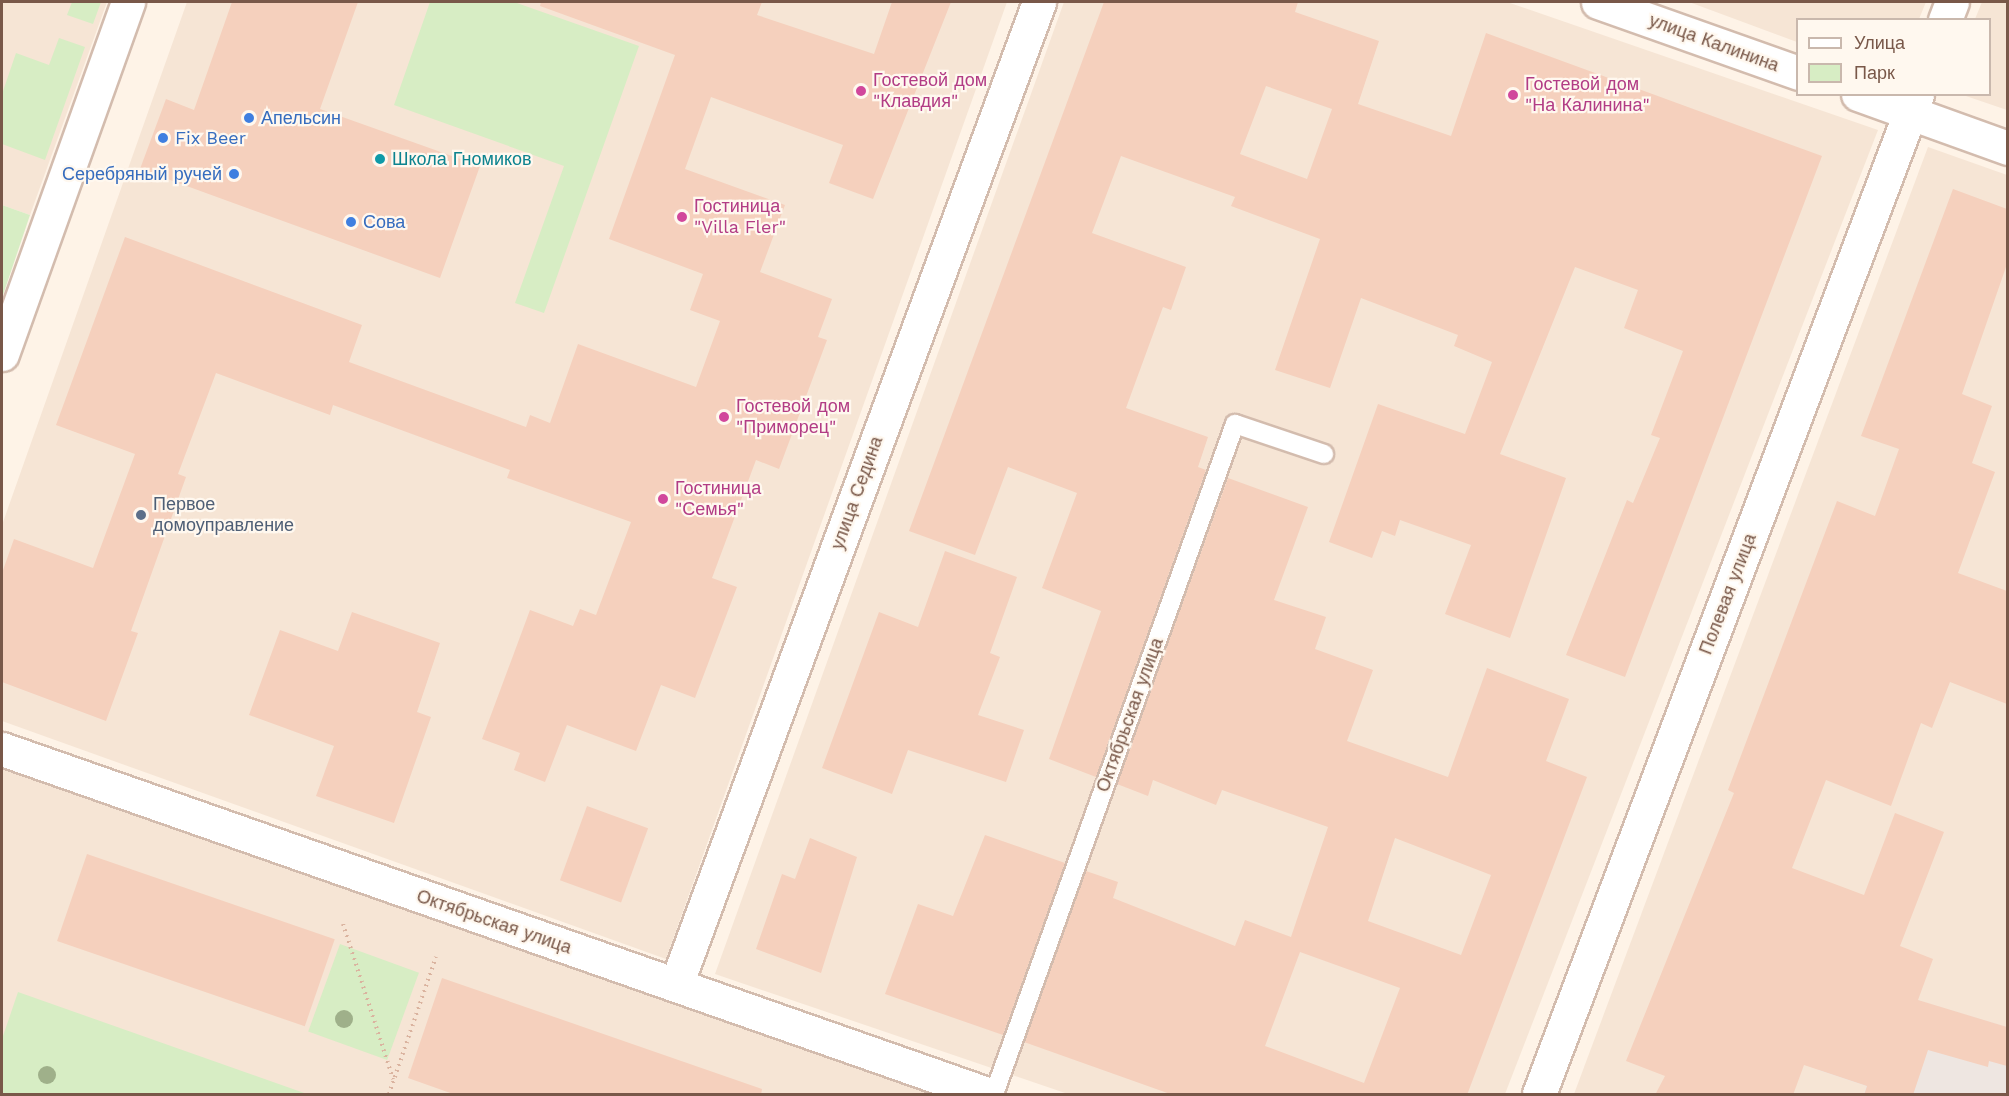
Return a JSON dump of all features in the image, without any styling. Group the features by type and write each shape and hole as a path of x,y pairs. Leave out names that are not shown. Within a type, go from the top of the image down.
{"street":[{"path":"2,354 128,2"},
{"name":"улица Седина","path":"676,986 1039,2"},
{"name":"улица Калинина","path":"1598,2 1796,73"},
{"path":"1946,18 1952,2"},
{"path":"1869,96 1913,104 2007,148"},
{"name":"Полевая улица","path":"1539,1095 1913,104"},
{"name":"Октябрьская улица","path":"2,750 987,1095"}],"lane":[{"name":"Октябрьская улица","path":"994,1095 1235,424 1324,454"}],"path":[{"path":"343,924 393,1079"},
{"path":"388,1095 436,957"}],"shaded area":[{"path":"2,2 107,2 30,215 2,205"},
{"path":"187,2 1007,2 666,959 2,721 2,525"},
{"path":"1064,2 1507,2 1878,130 1505,1094 1068,1094 715,974"},
{"path":"1689,2 1926,2 1919,18 1796,18 1796,42"},
{"path":"1982,2 2007,2 2007,110 1966,96 1991,96 1991,18 1975,18"},
{"path":"1928,147 2007,175 2007,1094 1574,1094"},
{"path":"2,764 942,1094 2,1094"},
{"path":"1897,994 2007,1027 2007,1094 1864,1094 1866,1086 1818,1070 1828,1040"}],"green space":[{"path":"72,2 101,2 93,24 67,15"},
{"path":"430,2 514,2 639,46 544,313 515,303 564,166 394,105"},
{"path":"59,38 85,47 45,160 2,144 2,94 16,53 49,65"},
{"path":"2,205 30,215 2,298"},
{"path":"340,944 419,973 387,1060 308,1031"},
{"path":"18,992 307,1094 2,1094 2,1039"}],"building":[{"path":"232,2 358,2 320,109 480,166 440,278 140,169 166,99 194,110"},
{"path":"541,2 762,2 757,15 874,54 892,2 951,2 873,199 829,183 843,145 711,97 685,169 785,205 760,272 832,299 818,337 827,340 779,469 756,460 712,578 737,587 695,698 661,685 636,751 567,725 545,782 514,770 520,753 482,739 530,610 573,626 580,609 596,615 631,522 507,478 510,470 333,405 330,415 216,373 178,474 186,477 131,631 138,633 106,721 2,682 2,573 14,539 93,568 135,454 56,425 125,237 362,325 349,362 526,427 530,415 550,423 578,344 696,387 720,321 690,310 703,274 609,239 675,55 540,6"},
{"path":"1104,2 1298,2 1295,12 1379,41 1358,104 1451,136 1486,33 1822,156 1625,677 1566,655 1627,500 1633,503 1660,438 1651,435 1683,351 1624,328 1638,290 1575,267 1500,454 1566,478 1510,638 1445,614 1471,545 1400,520 1395,536 1382,531 1372,558 1329,542 1378,404 1465,434 1492,362 1454,346 1458,335 1361,298 1330,388 1275,370 1320,239 1231,206 1235,197 1121,156 1092,233 1186,267 1171,310 1163,307 1126,408 1208,437 1198,467 1206,470 1096,777 1049,759 1101,611 1042,588 1077,493 1008,467 975,555 909,531","holes":["1266,86 1332,109 1307,179 1240,154"]},
{"path":"1953,189 2007,209 2007,264 1962,394 1992,406 1972,463 1995,472 1958,573 2007,591 2007,704 1950,682 1932,728 1921,723 1891,806 1826,780 1792,868 1864,895 1895,813 1944,832 1900,946 1933,959 1918,1000 2007,1027 2007,1066 1989,1061 1988,1067 1928,1050 1913,1095 1864,1095 1867,1086 1804,1065 1793,1095 1655,1095 1665,1076 1626,1061 1734,793 1728,790 1837,501 1875,516 1899,449 1861,436"},
{"path":"1228,478 1308,507 1274,600 1326,617 1315,649 1373,670 1347,741 1448,777 1487,668 1569,699 1546,761 1587,777 1467,1095 1173,1095 1024,1042 1086,871 1118,882 1113,898 1235,946 1245,920 1291,937 1328,827 1222,790 1216,805 1153,780 1148,796 1117,784","holes":["1395,838 1491,875 1461,955 1368,921","1300,952 1400,988 1364,1083 1265,1046"]},
{"path":"945,551 1017,577 990,653 1000,657 978,715 1024,730 1006,782 908,750 892,794 822,768 879,612 918,627"},
{"path":"352,612 440,643 417,712 431,717 394,823 316,796 334,746 249,715 280,630 338,651"},
{"path":"587,806 648,828 621,902 560,880"},
{"path":"985,835 1065,863 1003,1035 885,994 918,904 953,916"},
{"path":"810,838 857,857 821,973 756,949 782,874 795,879"},
{"path":"87,854 335,939 305,1026 57,941"},
{"path":"442,978 762,1089 761,1095 456,1095 408,1078"}],"place":[{"name":"Гостевой дом \"Клавдия\"","path":"861,91"},
{"name":"Гостевой дом \"На Калинина\"","path":"1513,95"},
{"name":"Апельсин","path":"249,118"},
{"name":"Fix Beer","path":"163,138"},
{"name":"Школа Гномиков","path":"380,159"},
{"name":"Серебряный ручей","path":"234,174"},
{"name":"Гостиница \"Villa Fler\"","path":"682,217"},
{"name":"Сова","path":"351,222"},
{"name":"Гостевой дом \"Приморец\"","path":"724,417"},
{"name":"Гостиница \"Семья\"","path":"663,499"},
{"name":"Первое домоуправление","path":"141,515"}]}
